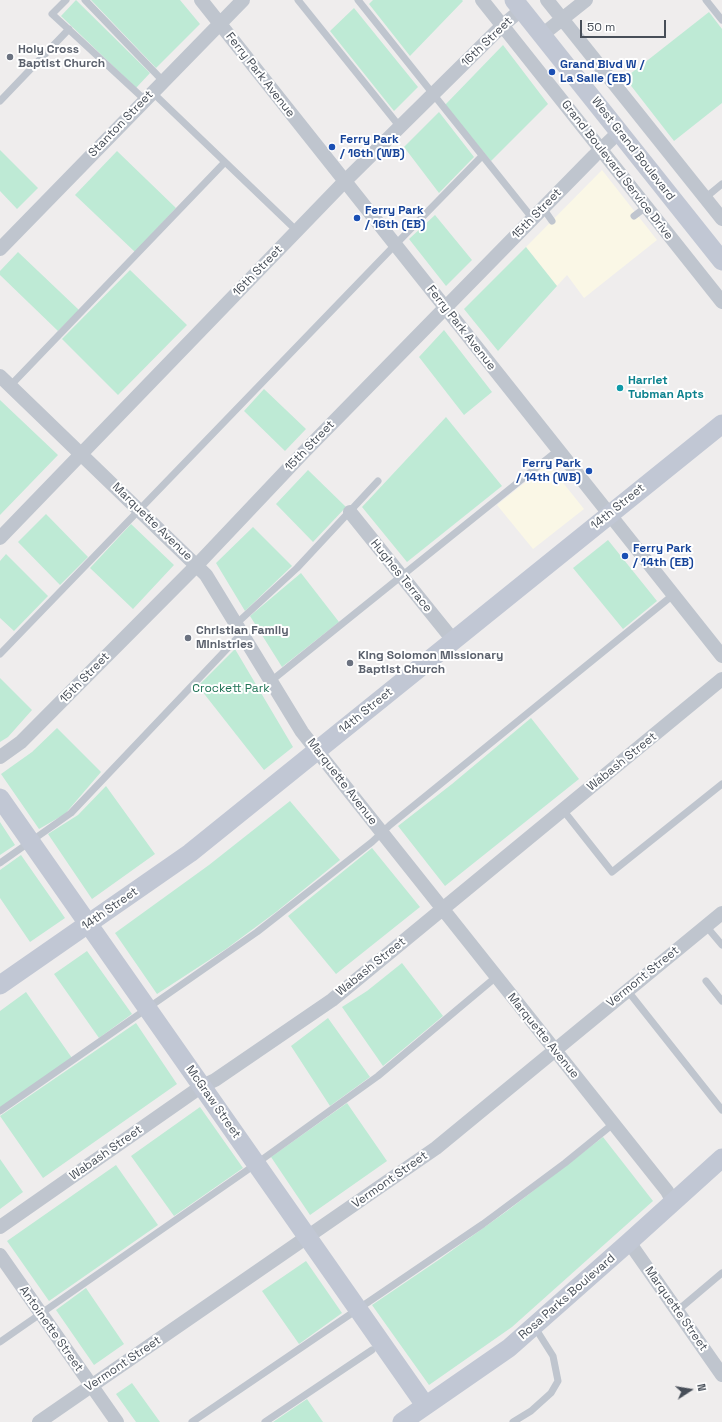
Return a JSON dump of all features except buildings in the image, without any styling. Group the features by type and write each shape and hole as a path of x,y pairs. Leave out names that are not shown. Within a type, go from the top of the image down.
{"street":[{"name":"Ferry Park Avenue","path":"200,0 722,656"},
{"name":"Stanton Street","path":"0,248 243,0"},
{"name":"Grand Boulevard Service Drive","path":"482,0 722,302"},
{"path":"547,0 722,220"},
{"path":"542,35 586,0"},
{"name":"16th Street","path":"0,538 344,182 502,26 518,5"},
{"name":"West Grand Boulevard","path":"518,5 722,261"},
{"name":"15th Street","path":"0,757 21,742 196,565 532,219 619,132"},
{"name":"Marquette Avenue","path":"0,376 206,575 302,732 316,751 667,1191 673,1202"},
{"name":"14th Street","path":"0,986 190,853 722,424"},
{"name":"Hughes Terrace","path":"350,512 453,640"},
{"name":"Wabash Street","path":"0,1227 202,1086 215,1080 332,1000 722,679"},
{"name":"McGraw Street","path":"0,798 425,1405"},
{"name":"Vermont Street","path":"39,1422 436,1148 722,913"},
{"name":"Rosa Parks Boulevard","path":"402,1422 509,1348 722,1158"},
{"name":"Marquette Street","path":"629,1242 722,1375"},
{"name":"Antoinette Street","path":"0,1255 116,1422"}],"lane":[{"path":"66,0 52,14 225,162 297,231"},
{"path":"85,0 163,81"},
{"path":"298,0 400,127"},
{"path":"358,0 532,219"},
{"path":"706,0 722,20"},
{"path":"0,101 69,29"},
{"path":"0,654 482,156"},
{"path":"10,386 225,162"},
{"path":"705,198 722,184"},
{"path":"634,216 646,207"},
{"path":"543,208 552,221"},
{"path":"271,681 558,451"},
{"path":"0,863 71,814 239,629 378,481"},
{"path":"0,1111 257,932 372,842 381,833 673,595"},
{"path":"563,810 612,872 722,784"},
{"path":"706,926 722,945"},
{"path":"0,1342 256,1164 378,1076 496,977"},
{"path":"706,981 722,1001"},
{"path":"627,990 722,1110"},
{"path":"192,1422 483,1224 565,1163 613,1124"},
{"path":"677,1311 722,1273"},
{"path":"513,1422 531,1410 551,1393 558,1381 553,1356 534,1326"},
{"path":"265,1422 372,1350"}],"shaded area":[{"path":"602,170 657,240 584,298 567,275 557,286 526,247"},
{"path":"548,464 584,509 533,549 497,505"}],"green space":[{"path":"76,0 150,73 136,88 61,16"},
{"path":"91,0 180,0 200,24 156,68"},
{"path":"373,0 463,1 410,56 369,4"},
{"path":"354,8 418,87 394,111 330,31"},
{"path":"709,12 722,29 722,103 674,141 625,78"},
{"path":"503,45 548,104 491,161 445,105"},
{"path":"439,112 474,157 439,193 404,147"},
{"path":"0,150 38,188 17,209 0,191"},
{"path":"117,151 176,208 135,252 75,195"},
{"path":"435,215 472,260 446,286 409,239"},
{"path":"526,247 557,286 498,351 464,309"},
{"path":"18,252 79,310 58,331 0,275 0,271"},
{"path":"130,270 187,325 118,395 62,339"},
{"path":"444,330 492,392 464,415 419,357"},
{"path":"264,389 306,429 285,451 244,411"},
{"path":"0,400 58,455 0,515"},
{"path":"446,417 502,486 407,562 362,507"},
{"path":"308,470 346,507 313,542 276,504"},
{"path":"46,514 88,557 60,585 18,542"},
{"path":"131,524 174,565 133,609 90,568"},
{"path":"253,527 292,566 245,611 216,563"},
{"path":"608,540 657,601 623,629 573,568"},
{"path":"6,554 48,596 14,631 0,618 0,561"},
{"path":"301,573 339,622 282,667 250,616"},
{"name":"Crockett Park","path":"235,649 293,747 264,770 198,686"},
{"path":"0,678 32,710 8,737 0,742"},
{"path":"531,718 579,779 445,886 398,826 452,784"},
{"path":"57,728 101,772 65,814 39,829 1,774 32,752"},
{"path":"106,786 155,854 92,899 48,834 78,815"},
{"path":"290,801 340,860 276,912 226,949 157,994 115,933 209,865"},
{"path":"0,822 15,845 0,855"},
{"path":"372,848 420,907 336,974 288,916"},
{"path":"21,855 65,918 30,942 0,898 0,870"},
{"path":"87,951 132,1014 99,1038 54,974"},
{"path":"402,963 443,1016 383,1066 342,1007 367,991"},
{"path":"26,992 72,1058 0,1108 0,1011"},
{"path":"328,1018 370,1077 330,1106 291,1046"},
{"path":"136,1023 177,1084 43,1178 0,1116"},
{"path":"347,1103 387,1161 310,1215 271,1157"},
{"path":"200,1107 243,1168 174,1216 131,1156"},
{"path":"603,1137 653,1201 512,1327 429,1385 372,1305 507,1211"},
{"path":"0,1159 23,1192 0,1209"},
{"path":"116,1165 158,1225 49,1301 7,1241"},
{"path":"306,1261 342,1313 299,1344 262,1291"},
{"path":"86,1288 124,1344 94,1365 56,1310"},
{"path":"132,1383 160,1422 136,1422 116,1394"},
{"path":"307,1399 323,1422 273,1422"}],"place":[{"name":"Holy Cross Baptist Church","path":"10,57"},
{"name":"Grand Blvd W / La Salle (EB)","path":"552,72"},
{"name":"Ferry Park / 16th (WB)","path":"332,147"},
{"name":"Ferry Park / 16th (EB)","path":"357,218"},
{"name":"Harriet Tubman Apts","path":"620,388"},
{"name":"Ferry Park / 14th (WB)","path":"589,471"},
{"name":"Ferry Park / 14th (EB)","path":"625,556"},
{"name":"Christian Family Ministries","path":"188,638"},
{"name":"King Solomon Missionary Baptist Church","path":"350,663"}]}
